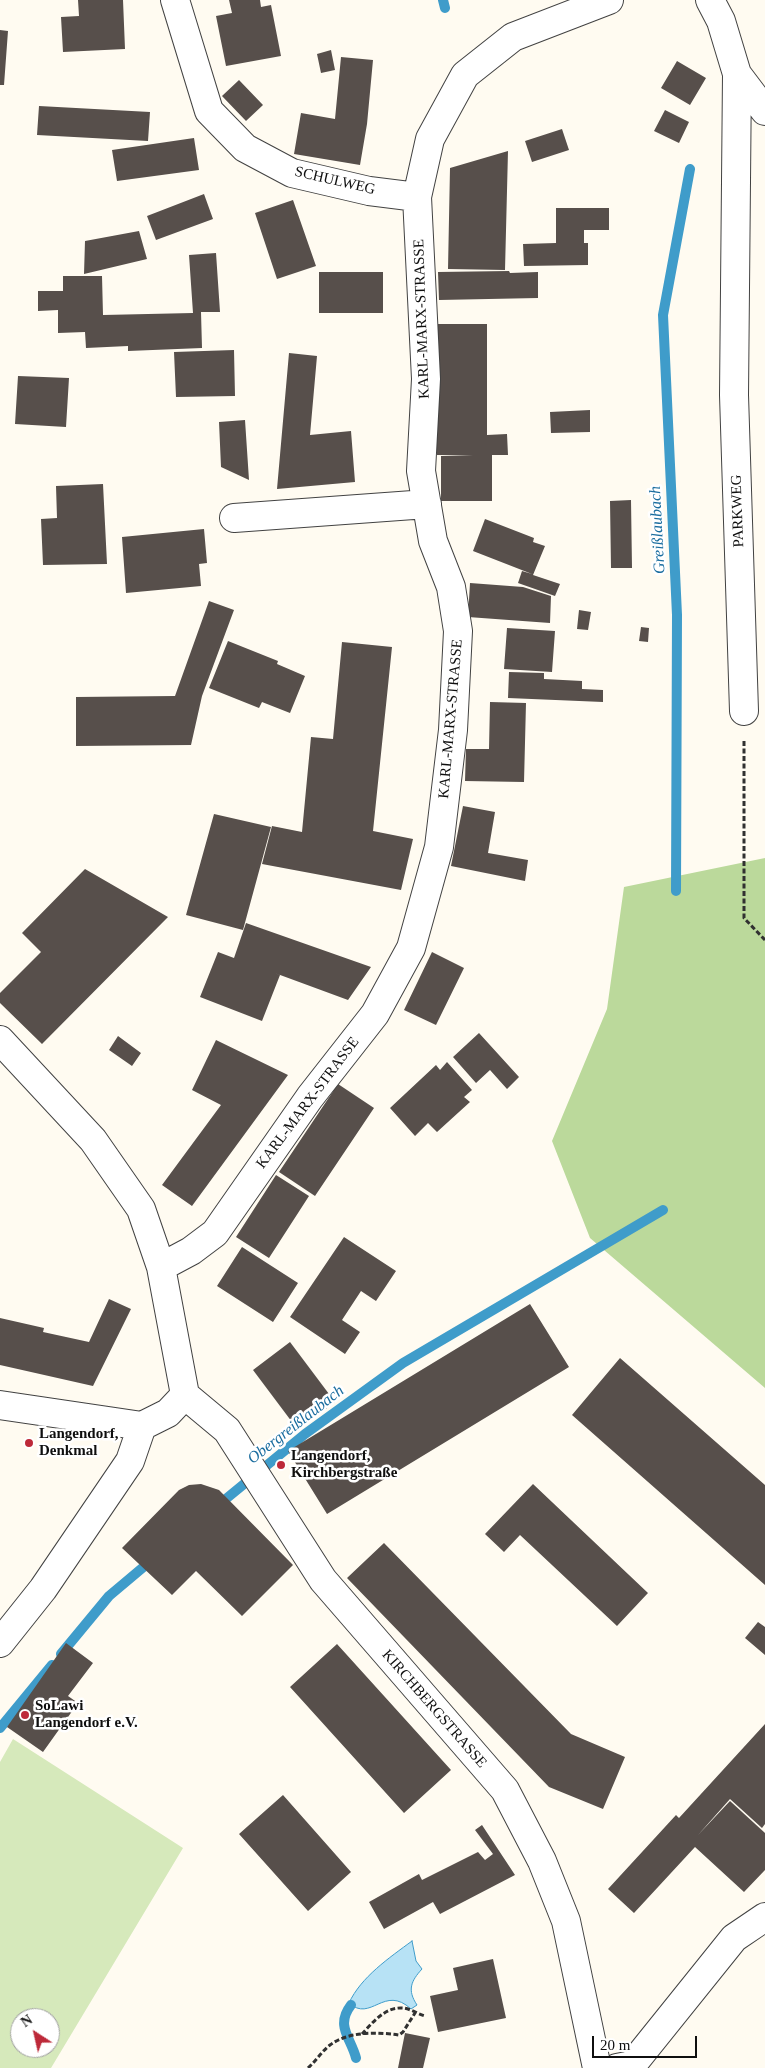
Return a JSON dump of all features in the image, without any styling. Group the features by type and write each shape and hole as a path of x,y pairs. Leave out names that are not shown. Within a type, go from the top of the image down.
{"street":[{"name":"SCHULWEG","path":"175,0 209,111 246,148 292,172 369,191 417,197"},
{"name":"KARL-MARX-STRASSE","path":"162,1267 191,1251 215,1233 310,1097 375,1014 411,948 439,847 453,730 458,631 451,587 433,541 421,471 426,379 417,197 430,139 465,75 513,37 608,0"},
{"name":"PARKWEG","path":"710,0 721,22 737,74 734,395 744,711"},
{"name":"PARKWEG","path":"737,74 765,111"},
{"path":"234,518 426,504"},
{"path":"0,1040 93,1140 141,1208 162,1267 185,1395 168,1413 142,1426 0,1404"},
{"name":"KIRCHBERGSTRASSE","path":"185,1395 227,1430 323,1580 505,1790 542,1861 566,1921 596,2068"},
{"path":"0,1643 42,1589 130,1461 142,1426"},
{"path":"617,2068 632,2065 734,1938 765,1917"}],"path":[{"path":"744,711 744,918 765,940"},
{"path":"361,2034 377,2018 393,2009 404,2008 425,2016"},
{"path":"308,2068 331,2044 343,2039 361,2034 381,2033 399,2035 404,2032 415,2013"}],"green space":[{"path":"765,858 765,1388 590,1238 552,1141 607,1009 624,887"},
{"path":"13,1739 183,1848 60,2053 60,2008 10,2008 10,2058 57,2058 51,2068 0,2068 0,1762"}],"water":[{"path":"412,1941 416,1961 422,1969 415,1978 411,1990 417,2005 411,2009 401,2002 393,2000 364,2009 357,2008 349,2003 368,1976"}],"building":[{"path":"78,0 123,0 125,49 63,52 61,17 79,16"},
{"path":"229,0 260,0 261,7 271,5 281,56 226,66 216,16 232,13"},
{"path":"0,30 8,31 4,85 0,85"},
{"path":"331,50 335,70 321,73 317,54"},
{"path":"341,57 373,60 367,124 360,165 294,154 301,113 335,119"},
{"path":"677,61 706,78 690,105 661,88"},
{"path":"239,80 263,105 246,121 222,96"},
{"path":"39,106 150,112 148,141 37,135"},
{"path":"665,110 689,122 679,143 654,131"},
{"path":"562,129 569,150 532,162 525,141"},
{"path":"194,138 199,170 117,181 112,150"},
{"path":"508,151 505,270 448,269 450,168"},
{"path":"204,194 213,219 156,240 147,216"},
{"path":"293,200 316,266 277,279 255,213"},
{"path":"556,208 609,208 609,230 584,230 584,243 588,243 588,265 524,266 523,244 556,243"},
{"path":"139,231 147,259 84,274 85,241"},
{"path":"216,253 220,312 201,312 202,348 128,351 128,346 86,348 85,332 58,333 58,310 38,311 38,291 63,291 63,276 102,276 103,315 193,313 189,255"},
{"path":"509,271 510,273 538,272 538,298 439,300 438,272"},
{"path":"319,272 383,272 383,313 319,313"},
{"path":"437,324 487,324 487,435 507,434 508,455 492,455 492,501 441,501 441,456 473,455 437,455"},
{"path":"234,350 235,396 176,397 174,352"},
{"path":"289,353 317,356 310,435 351,431 355,482 277,489"},
{"path":"18,376 69,378 66,427 15,424"},
{"path":"590,410 590,432 551,433 550,412"},
{"path":"245,420 249,480 221,467 219,422"},
{"path":"103,484 107,564 43,565 41,519 57,518 56,486"},
{"path":"631,500 632,568 611,568 610,501"},
{"path":"485,519 534,538 533,542 545,546 533,575 560,584 555,596 518,583 522,571 532,574 473,551"},
{"path":"204,529 207,563 199,564 201,586 126,593 122,537"},
{"path":"470,583 523,587 551,596 550,623 468,617"},
{"path":"209,601 234,610 202,696 191,745 76,746 76,697 175,696"},
{"path":"579,610 591,612 588,630 577,629"},
{"path":"641,627 649,628 648,642 639,641"},
{"path":"507,628 555,631 552,672 504,669"},
{"path":"228,641 278,661 277,664 305,676 290,713 262,702 259,708 209,688"},
{"path":"342,642 392,647 373,831 413,839 401,890 262,864 272,826 302,832 311,737 333,739"},
{"path":"509,672 544,673 544,679 582,681 582,689 603,690 603,702 508,698"},
{"path":"490,702 526,703 524,782 465,781 466,749 489,749"},
{"path":"463,806 495,812 488,853 528,860 525,881 451,866"},
{"path":"214,814 271,827 243,930 186,915"},
{"path":"85,869 168,917 42,1044 0,1003 0,993 41,952 22,933"},
{"path":"246,923 371,967 348,1000 272,972 280,975 262,1021 200,997 218,952 234,958"},
{"path":"432,952 464,968 436,1025 404,1010"},
{"path":"479,1033 519,1077 507,1089 490,1070 476,1083 453,1057"},
{"path":"118,1036 141,1053 132,1066 109,1050"},
{"path":"216,1040 288,1075 192,1206 162,1185 221,1105 192,1090"},
{"path":"447,1062 472,1090 464,1097 470,1102 437,1132 428,1123 415,1136 390,1108 436,1065 440,1070"},
{"path":"338,1084 374,1108 315,1196 279,1172"},
{"path":"276,1175 309,1196 269,1258 236,1237"},
{"path":"344,1237 396,1271 376,1301 361,1291 342,1320 360,1332 345,1354 290,1317"},
{"path":"242,1247 298,1283 273,1322 217,1286"},
{"path":"109,1299 131,1309 93,1386 0,1365 0,1318 44,1328 43,1332 89,1342"},
{"path":"530,1304 569,1367 327,1514 288,1451"},
{"path":"290,1342 335,1402 298,1430 253,1370"},
{"path":"620,1358 765,1485 765,1585 572,1415"},
{"path":"201,1484 219,1490 293,1565 242,1616 196,1571 172,1595 122,1548 179,1490 189,1485"},
{"path":"533,1484 648,1593 617,1626 520,1535 504,1552 485,1534"},
{"path":"384,1543 571,1734 625,1757 603,1809 549,1787 347,1578"},
{"path":"758,1622 765,1627 765,1655 745,1638"},
{"path":"66,1643 93,1663 68,1696 78,1703 43,1752 7,1727"},
{"path":"337,1644 451,1770 404,1813 290,1687"},
{"path":"765,1724 765,1824 762,1828 730,1799 698,1835 730,1801 765,1833 765,1870 744,1892 695,1847 634,1913 608,1889 676,1815 679,1818"},
{"path":"283,1795 351,1872 308,1911 239,1834"},
{"path":"482,1825 515,1875 440,1914 433,1902 384,1929 369,1902 419,1874 422,1880 478,1852 485,1860 493,1854 475,1830"},
{"path":"493,1959 506,2018 438,2032 430,1996 458,1990 453,1968"},
{"path":"405,2033 430,2038 423,2068 398,2068"}],"waterway":[{"name":"Greißlaubach","path":"443,0 445,8"},
{"name":"Greißlaubach","path":"676,891 677,615 663,315 690,169"},
{"name":"Obergreißlaubach","path":"216,1507 305,1434 403,1363 663,1210"},
{"name":"Obergreißlaubach","path":"61,1654 109,1596 153,1559"},
{"name":"Obergreißlaubach","path":"0,1728 52,1665"},
{"path":"351,2005 346,2012 344,2026 356,2058"}],"place":[{"name":"Langendorf, Denkmal","path":"29,1443"},
{"name":"Langendorf, Kirchbergstraße","path":"281,1465"},
{"name":"SoLawi Langendorf e.V.","path":"25,1715"}]}
